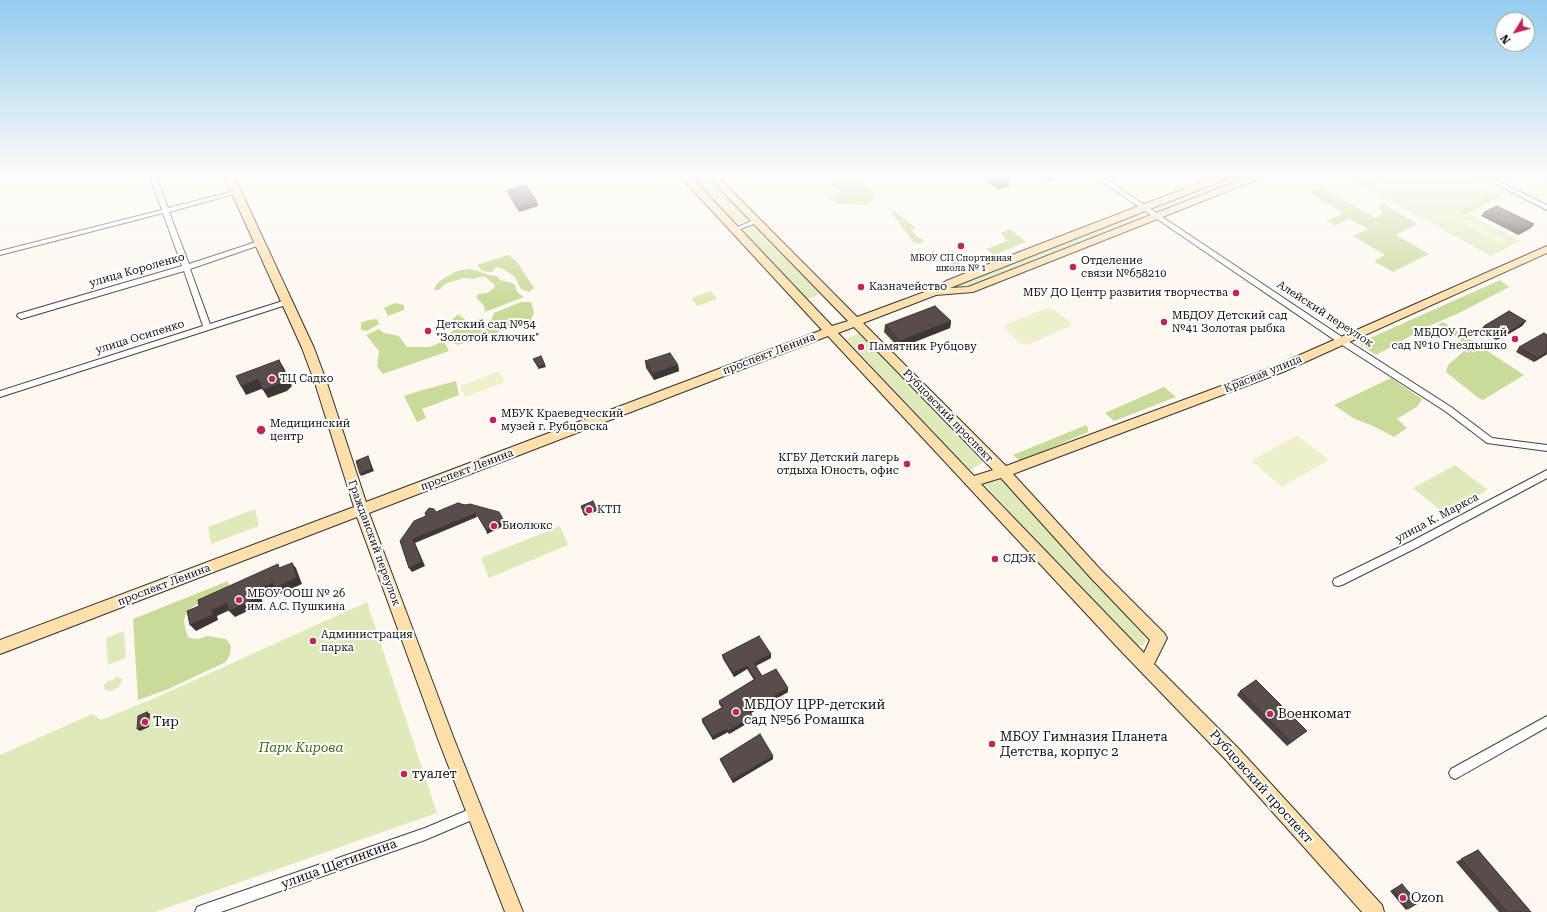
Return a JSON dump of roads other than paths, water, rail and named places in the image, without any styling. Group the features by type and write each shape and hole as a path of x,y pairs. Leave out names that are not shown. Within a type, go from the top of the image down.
{"street":[{"path":"0,254 135,219"},
{"path":"169,219 185,268 208,328"},
{"name":"Гражданский переулок","path":"247,219 308,348 322,383 361,510 446,739 514,912"},
{"name":"Рубцовский проспект","path":"725,219 1125,645 1146,664 1233,755 1375,912"},
{"name":"Рубцовский проспект","path":"755,219 1003,472 1095,573 1159,638 1146,664"},
{"name":"проспект Ленина","path":"0,647 934,292 950,283 1118,219"},
{"name":"проспект Ленина","path":"934,292 959,291 975,287 1150,219"},
{"name":"Алейский переулок","path":"1161,219 1342,341 1448,409 1490,441 1547,448"},
{"path":"735,229 757,221"},
{"name":"улица Короленко","path":"21,316 185,268 259,244"},
{"name":"Красная улица","path":"971,482 1003,472 1279,369 1547,249"},
{"path":"950,283 959,291"},
{"name":"улица Осипенко","path":"0,394 286,302"},
{"name":"улица К. Маркса","path":"1338,582 1416,544 1547,474"},
{"path":"1455,773 1547,721"},
{"name":"улица Щетинкина","path":"202,912 425,834 475,813"}],"place":[{"name":"МБОУ СП Спортивная школа № 1","path":"961,246"},
{"name":"Отделение связи №658210","path":"1073,267"},
{"name":"Казначейство","path":"861,287"},
{"name":"МБУ ДО Центр развития творчества","path":"1236,293"},
{"name":"МБДОУ Детский сад №41 Золотая рыбка","path":"1164,322"},
{"name":"Детский сад №54 \"Золотой ключик\"","path":"428,331"},
{"name":"МБДОУ Детский сад №10 Гнездышко","path":"1515,339"},
{"name":"Памятник Рубцову","path":"861,347"},
{"name":"ТЦ Садко","path":"272,379"},
{"name":"МБУК Краеведческий музей г. Рубцовска","path":"493,420"},
{"name":"Медицинский центр","path":"261,430"},
{"name":"КГБУ Детский лагерь отдыха Юность, офис","path":"907,464"},
{"name":"КТП","path":"589,510"},
{"name":"Биолюкс","path":"494,526"},
{"name":"СДЭК","path":"995,559"},
{"name":"МБОУ ООШ № 26 им. А.С. Пушкина","path":"239,600"},
{"name":"Администрация парка","path":"313,641"},
{"name":"МБДОУ ЦРР-детский сад №56 Ромашка","path":"736,712"},
{"name":"Военкомат","path":"1270,714"},
{"name":"Тир","path":"145,722"},
{"name":"МБОУ Гимназия Планета Детства, корпус 2","path":"992,744"},
{"name":"туалет","path":"404,774"},
{"name":"Ozon","path":"1403,898"}],"park label":[{"name":"Парк Кирова","path":"301,748"}]}
